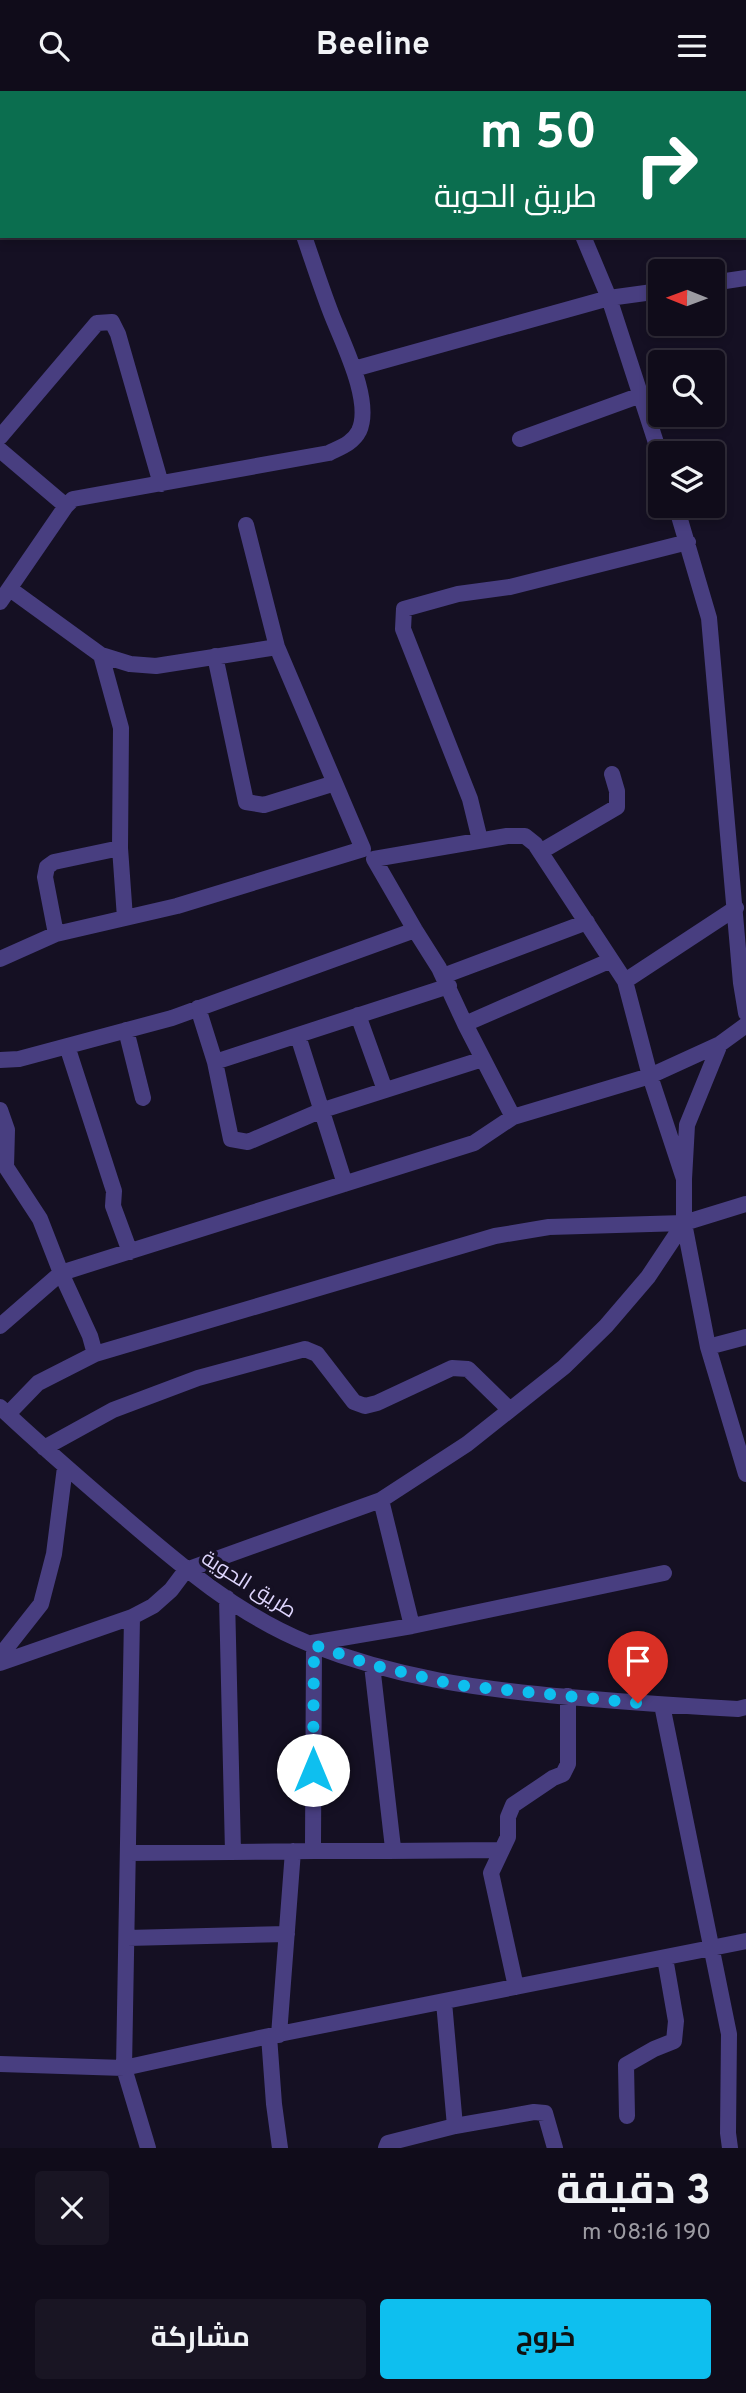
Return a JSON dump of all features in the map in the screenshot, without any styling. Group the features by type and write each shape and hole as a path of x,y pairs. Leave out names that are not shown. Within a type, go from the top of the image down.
{"street":[{"path":"277,647 156,666 130,664 101,655 5,595 73,499 329,453 348,444 358,433 362,424 362,408 354,369 305,238"},
{"path":"584,238 609,298 656,441"},
{"path":"725,281 746,278"},
{"path":"354,369 609,298 648,293"},
{"path":"0,437 97,323 111,322 118,334 160,484"},
{"path":"520,439 640,395"},
{"path":"0,450 66,506"},
{"path":"680,518 709,618 741,983 746,1013"},
{"path":"246,525 277,647 335,783 369,854 446,981 513,1117"},
{"path":"480,840 470,799 403,629 404,609 458,594 509,587 688,542"},
{"path":"101,655 121,728 120,848 125,918"},
{"path":"215,656 246,802 264,805 335,783"},
{"path":"540,852 617,807 617,791 612,774"},
{"path":"0,959 56,934 177,906 369,854 524,836 540,852 625,981 650,1076 684,1179"},
{"path":"56,934 45,877 47,867 54,862 120,848"},
{"path":"625,981 736,908"},
{"path":"215,1062 358,1015 587,922"},
{"path":"0,1060 19,1059 198,1008 415,930"},
{"path":"465,1024 610,961"},
{"path":"198,1008 215,1062 231,1139 248,1142 320,1111 483,1059"},
{"path":"358,1015 385,1090"},
{"path":"0,1326 61,1273 474,1143 513,1117 650,1076 720,1044 746,1025"},
{"path":"126,1030 143,1098"},
{"path":"298,1036 345,1184"},
{"path":"720,1044 687,1125 684,1223 708,1347 746,1474"},
{"path":"67,1046 114,1191 113,1206 130,1252"},
{"path":"0,1110 7,1130 3,1169 40,1219 90,1336 95,1354"},
{"path":"4,1411 38,1383 95,1354 495,1236 549,1227 684,1223 746,1204"},
{"path":"0,1663 132,1617 162,1598 186,1570 381,1500 467,1444 564,1367 606,1326 648,1277 684,1223"},
{"path":"708,1347 746,1336"},
{"path":"44,1448 113,1410 198,1378 305,1349 317,1354 354,1402 365,1406 452,1368 468,1369 510,1410"},
{"name":"طريق الحوية","path":"4,1411 186,1570 227,1598 312,1644 372,1665 456,1685 662,1705 744,1709"},
{"path":"0,1656 41,1604 54,1554 65,1467"},
{"path":"381,1500 412,1626"},
{"path":"315,1851 312,1644 412,1626 664,1573"},
{"path":"227,1598 233,1852"},
{"path":"132,1617 124,2068 148,2148"},
{"path":"372,1665 393,1848 388,1851"},
{"path":"516,1987 491,1873 508,1837 513,1805 563,1774 568,1764 568,1696"},
{"path":"662,1705 729,2034 730,2148"},
{"path":"128,1853 501,1850"},
{"path":"280,2148 274,2104 274,2035 287,1934 293,1851"},
{"path":"127,1938 287,1934"},
{"path":"0,2064 124,2068 274,2035 746,1941"},
{"path":"627,2116 626,2065 674,2041 676,2021 664,1958"},
{"path":"444,2002 455,2126"},
{"path":"386,2148 388,2143 455,2126 534,2112 545,2113 555,2148"}],"route":[{"path":"313,1770 314,1645 414,1677 456,1685 638,1703"}]}
